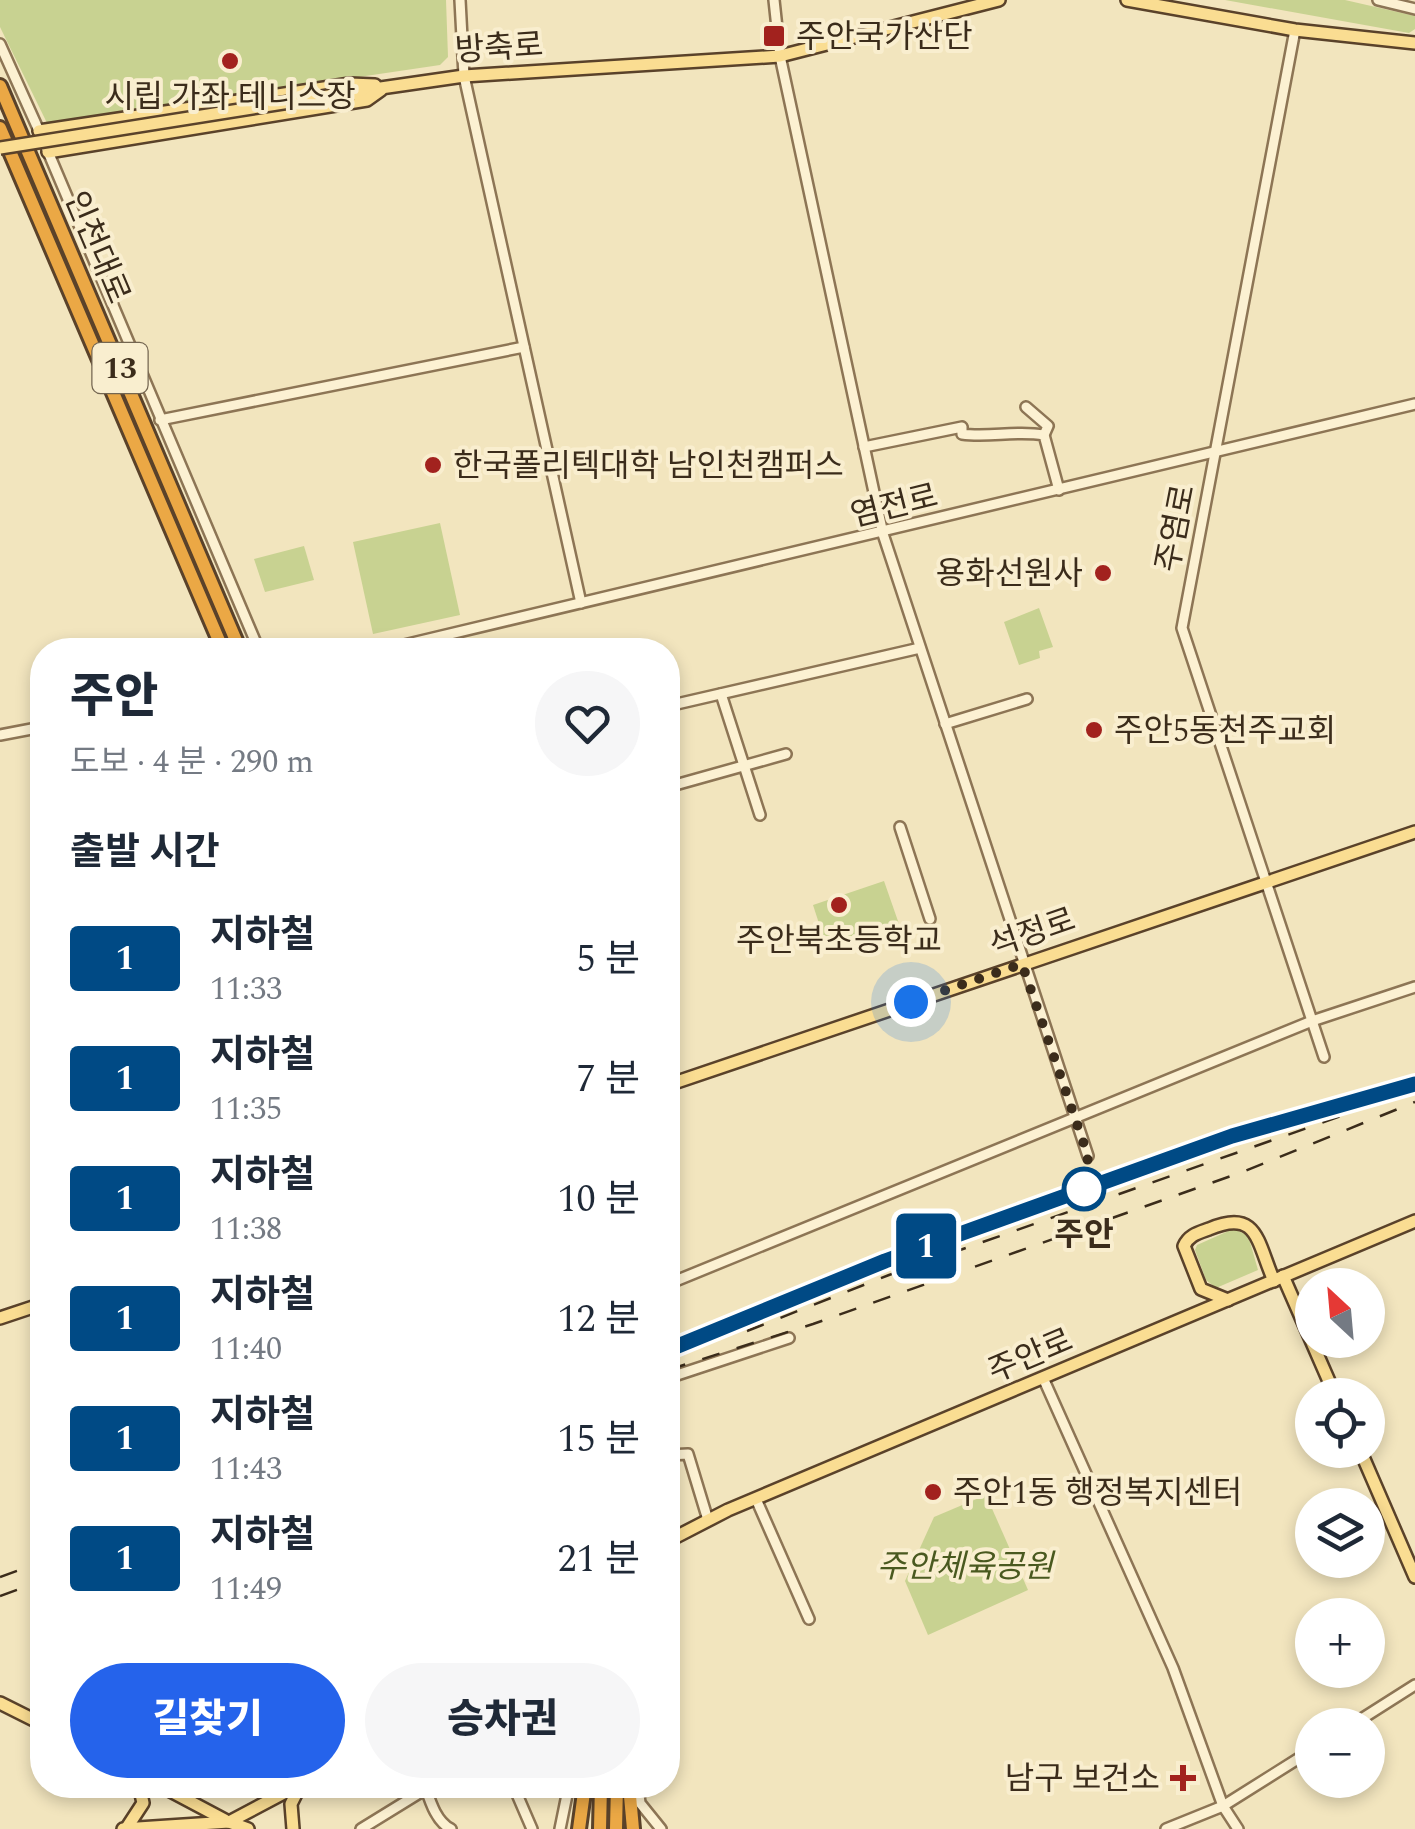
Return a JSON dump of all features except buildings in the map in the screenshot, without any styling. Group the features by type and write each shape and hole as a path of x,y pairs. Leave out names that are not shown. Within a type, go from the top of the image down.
{"highway":[{"name":"인천대로","path":"0,86 235,638"},
{"name":"인천대로","path":"0,128 218,638"},
{"path":"579,1829 583,1798"},
{"path":"600,1829 601,1798"},
{"path":"616,1829 617,1798"},
{"path":"630,1798 633,1829"}],"main road":[{"name":"방축로","path":"0,148 464,76 780,56 999,0"},
{"path":"1127,0 1295,30 1415,43"},
{"path":"44,142 350,84 384,88"},
{"path":"44,142 367,100 384,88"},
{"name":"석정로","path":"680,1081 1415,832"},
{"path":"1228,1300 1201,1289 1184,1246 1190,1236 1232,1219 1243,1222 1254,1233 1328,1378"},
{"name":"주안로","path":"680,1535 756,1499 1415,1221"},
{"path":"0,1318 30,1308"},
{"path":"1368,1468 1415,1577"},
{"path":"0,1702 30,1718"},
{"path":"126,1829 143,1803 142,1798"},
{"path":"184,1798 248,1829"},
{"path":"126,1829 229,1822 275,1798"},
{"path":"293,1829 294,1798"}],"street":[{"path":"460,0 464,76 582,604"},
{"path":"774,0 780,56 883,534 1088,1156"},
{"path":"1378,0 1415,8"},
{"name":"주염로","path":"1295,30 1182,628 1324,1057"},
{"path":"0,44 253,638"},
{"path":"160,420 524,347"},
{"name":"염전로","path":"436,638 1415,404"},
{"path":"1026,407 1048,426 1044,435 1059,490"},
{"path":"864,447 962,428 962,434 974,436 1002,430 1044,435"},
{"path":"680,703 920,648"},
{"path":"721,694 760,815"},
{"path":"945,724 1027,699"},
{"path":"0,735 30,729"},
{"path":"680,783 786,754"},
{"path":"900,827 930,919"},
{"path":"680,1279 1312,1021 1415,987"},
{"path":"680,1374 789,1338"},
{"path":"1044,1380 1173,1668 1224,1806 1238,1829"},
{"path":"680,1454 688,1454 708,1520"},
{"path":"756,1499 809,1618"},
{"path":"1379,1708 1415,1686"},
{"path":"1166,1829 1224,1806 1295,1761"},
{"path":"361,1829 410,1798"},
{"path":"432,1798 439,1820 451,1829"},
{"path":"519,1798 532,1829"},
{"path":"560,1829 567,1798"},
{"path":"639,1798 661,1829"}],"green space":[{"name":"시립 가좌 테니스장","path":"0,0 446,0 448,57 440,65 47,123 0,27"},
{"path":"1225,0 1345,0 1415,16 1415,29 1409,33"},
{"path":"440,523 460,615 373,634 353,542"},
{"path":"304,546 314,580 265,592 254,559"},
{"path":"1039,608 1053,647 1039,651 1040,658 1019,665 1004,622"},
{"path":"884,881 899,924 827,948 813,905"},
{"path":"1233,1229 1248,1235 1258,1270 1216,1288 1206,1280 1195,1250 1197,1245"},
{"name":"주안체육공원","path":"986,1495 1028,1590 928,1635 905,1581 934,1517"}],"railway":[{"path":"1329,1110 1415,1084"},
{"path":"680,1366 813,1324 1245,1171 1415,1102"},
{"path":"747,1331 889,1275 1344,1115"},
{"path":"978,1228 1276,1125"},
{"path":"680,1345 759,1311"},
{"path":"0,1577 30,1566"},
{"path":"0,1596 30,1585"}],"metro line":[{"name":"1","path":"680,1345 885,1261 1232,1136 1415,1084"}],"place":[{"name":"주안국가산단","path":"774,36"},
{"name":"시립 가좌 테니스장","path":"230,61"},
{"name":"한국폴리텍대학 남인천캠퍼스","path":"433,465"},
{"name":"용화선원사","path":"1103,573"},
{"name":"주안5동천주교회","path":"1094,730"},
{"name":"주안북초등학교","path":"839,905"},
{"name":"주안","path":"1084,1189"},
{"name":"주안1동 행정복지센터","path":"933,1492"},
{"name":"남구 보건소","path":"1183,1778"}],"route":[{"path":"911,1002 1022,964 1088,1156 1084,1189"}]}
